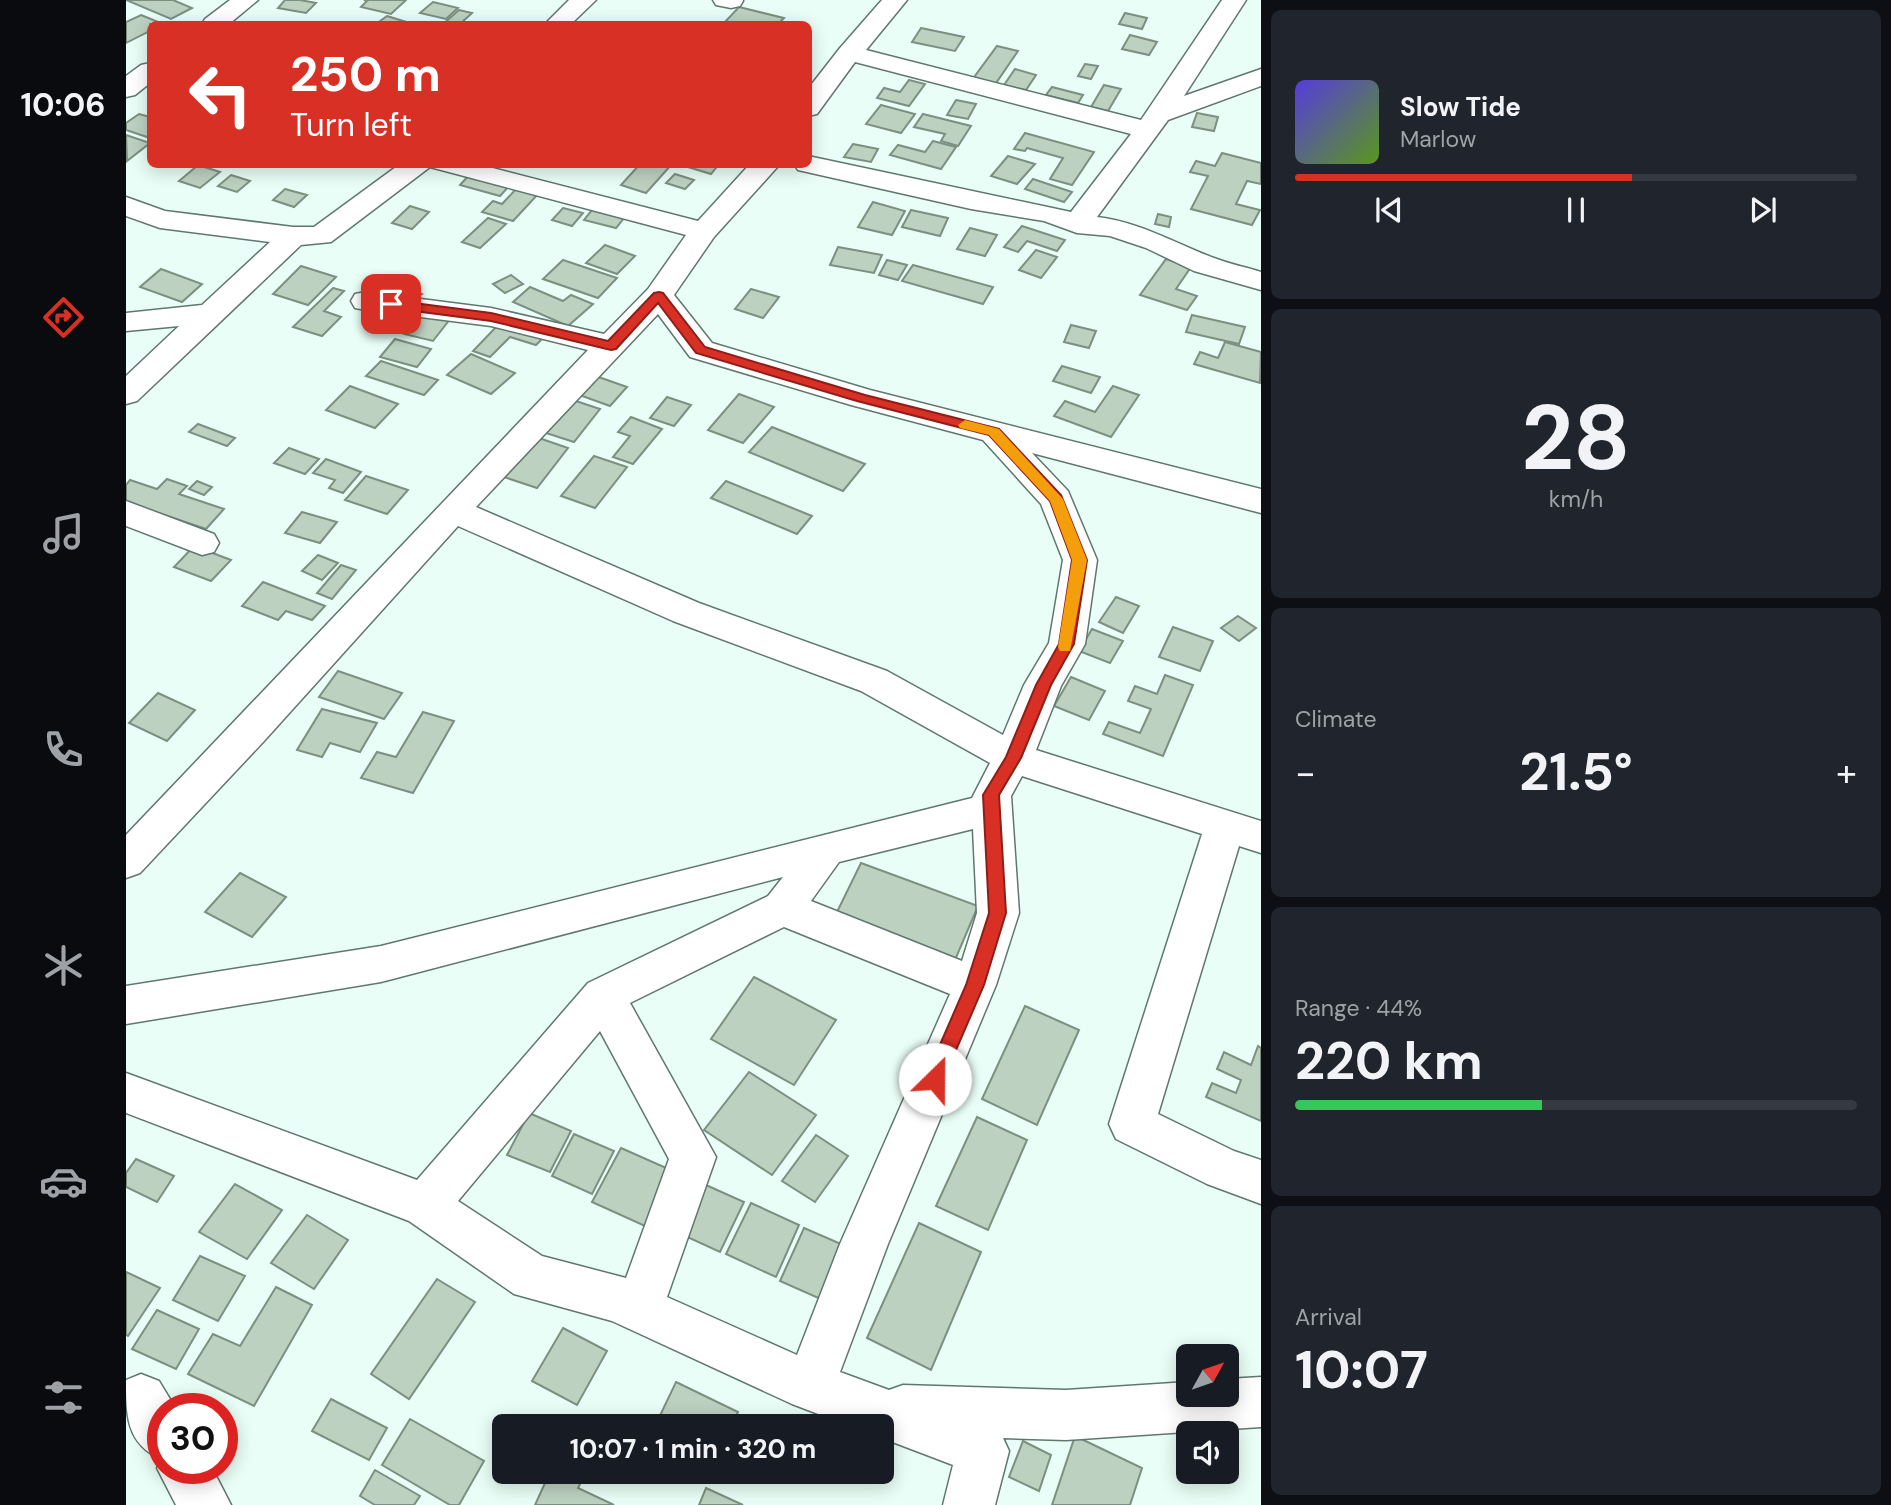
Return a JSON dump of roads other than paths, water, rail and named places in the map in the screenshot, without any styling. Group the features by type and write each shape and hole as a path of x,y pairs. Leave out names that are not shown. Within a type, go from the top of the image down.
{"street":[{"path":"218,21 246,0"},
{"path":"560,21 584,0"},
{"path":"812,103 849,53 895,0"},
{"path":"1077,224 1153,122 1234,0"},
{"path":"849,53 1153,122 1261,77"},
{"path":"126,89 147,73"},
{"path":"812,165 971,200 1051,214 1077,224 1114,228 1156,242 1204,265 1261,281"},
{"path":"458,168 704,231"},
{"path":"126,861 251,731 453,510 659,295 704,231 762,168"},
{"path":"126,219 160,219 293,236 321,236 409,169"},
{"path":"126,206 160,219"},
{"path":"126,394 293,236"},
{"path":"659,295 701,350 862,398 1261,501"},
{"path":"366,301 491,317 611,346"},
{"path":"126,322 210,314"},
{"path":"810,1386 864,1244 975,985 998,913 991,795 1013,758 1044,685 1066,644 1080,560 1056,499 994,432"},
{"path":"453,510 686,612 874,681 1013,758 1243,832 1132,1124 1223,1168 1261,1182"},
{"path":"126,513 202,543"},
{"path":"126,1005 382,964 992,809"},
{"path":"425,1205 603,996 783,908 827,849"},
{"path":"783,908 975,985"},
{"path":"603,996 693,1157 639,1308"},
{"path":"126,1093 425,1205 531,1277 616,1298 810,1386 983,1451 970,1505"},
{"path":"877,1409 1066,1415 1261,1402"},
{"path":"193,1484 205,1505"}]}
